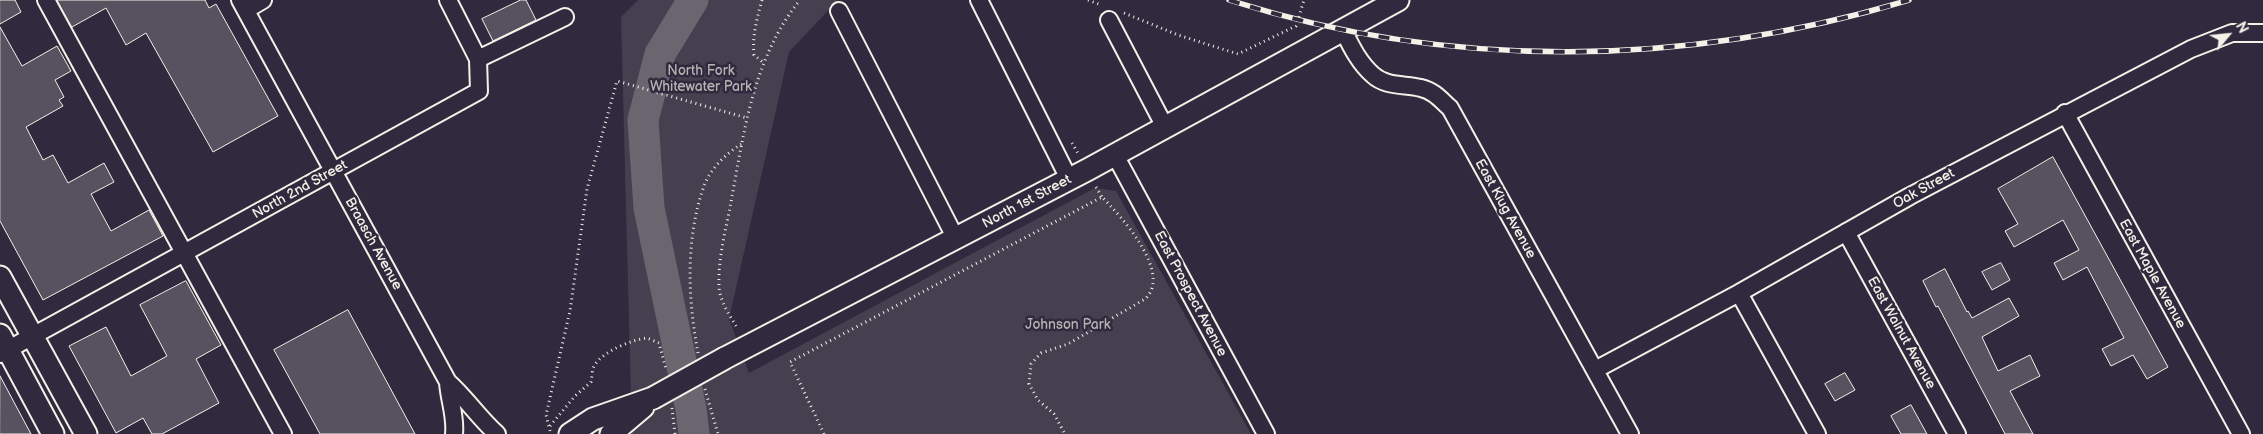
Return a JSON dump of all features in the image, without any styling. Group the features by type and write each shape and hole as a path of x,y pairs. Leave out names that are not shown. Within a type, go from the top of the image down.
{"main road":[{"name":"North 1st Street","path":"611,434 725,358 1069,179 1398,0"},
{"path":"0,277 86,434"},
{"path":"3,346 53,434"},
{"name":"North 1st Street","path":"570,434 593,419 662,400"}],"street":[{"path":"46,0 283,434"},
{"path":"243,5 263,0"},
{"path":"448,0 478,59 565,17"},
{"path":"979,0 1069,179"},
{"name":"Braasch Avenue","path":"243,5 448,382 462,394 477,414 498,434"},
{"path":"839,11 956,239"},
{"path":"1111,13 1165,127"},
{"name":"East Klug Avenue","path":"1342,30 1358,58 1374,76 1390,84 1422,88 1437,95 1450,108 1630,434"},
{"name":"Oak Street","path":"1595,370 2065,113 2190,49 2232,33 2263,34"},
{"name":"North 2nd Street","path":"3,346 34,337 478,91 478,59"},
{"name":"East Maple Avenue","path":"2065,113 2241,434"},
{"name":"East Prospect Avenue","path":"1114,155 1266,434"},
{"name":"East Walnut Avenue","path":"1846,232 1957,434"},
{"path":"1739,292 1817,434"},
{"name":"Braasch Avenue","path":"448,382 449,400 455,425 454,434"}],"path":[{"path":"762,0 755,26 753,43 754,55 764,62"},
{"path":"736,326 723,303 719,286 722,252 751,96 764,62 782,27 800,0"},
{"path":"1088,0 1111,13 1238,54 1296,26 1304,0"},
{"path":"550,434 550,426 546,415 570,311 587,189 617,81 627,82 747,118"},
{"path":"699,357 690,285 692,246 696,222 704,185 727,154 742,144"},
{"path":"824,434 790,362 1102,197 1122,217 1133,233 1153,271 1154,283 1149,295 1145,299 1068,344 1041,353 1031,364 1029,384 1038,400 1054,414 1065,434"},
{"path":"550,426 570,402 591,382 593,368 600,359 639,339 648,338 659,343 667,375"},
{"path":"704,385 707,404 718,434"},
{"path":"662,400 675,434"}],"green space":[{"path":"638,0 838,0 789,52 729,319 749,373 1095,188 1116,191 1251,434 632,434 621,17"}],"building":[{"path":"0,0 15,0 21,12 0,24"},
{"path":"57,0 205,0 209,8 216,4 278,116 213,152 146,33 126,45 106,8 72,27"},
{"path":"521,0 526,0 536,20 493,41 482,19"},
{"path":"0,27 22,66 57,46 71,71 55,80 64,97 59,100 63,106 26,127 43,160 53,155 68,183 104,163 114,182 91,194 111,231 149,210 163,236 43,300 0,221"},
{"path":"2053,157 2168,367 2147,379 2133,355 2111,366 2102,349 2124,338 2087,267 2063,280 2054,263 2079,250 2063,220 2014,247 2005,231 2018,224 1998,189"},
{"path":"2001,263 2010,280 1992,290 1982,272"},
{"path":"1945,269 1972,318 2009,298 2019,316 1982,337 1998,371 2030,355 2040,376 2010,391 2033,434 2005,434 1938,306 1936,307 1923,281"},
{"path":"186,281 221,345 196,359 219,403 162,434 152,434 143,418 116,433 69,346 106,327 131,376 167,356 140,305"},
{"path":"348,310 415,434 320,434 274,350"},
{"path":"1845,373 1855,390 1835,401 1825,384"},
{"path":"0,376 31,434 0,434"},
{"path":"1911,405 1927,434 1901,434 1891,416"}],"waterway":[{"path":"693,0 660,54 643,120 649,208 691,409 694,434"}],"railway":[{"path":"1229,0 1313,23 1397,39 1483,49 1569,52 1655,48 1741,38 1825,22 1909,0"}],"park label":[{"name":"North Fork Whitewater Park","path":"701,79"},
{"name":"Johnson Park","path":"1068,325"}]}
